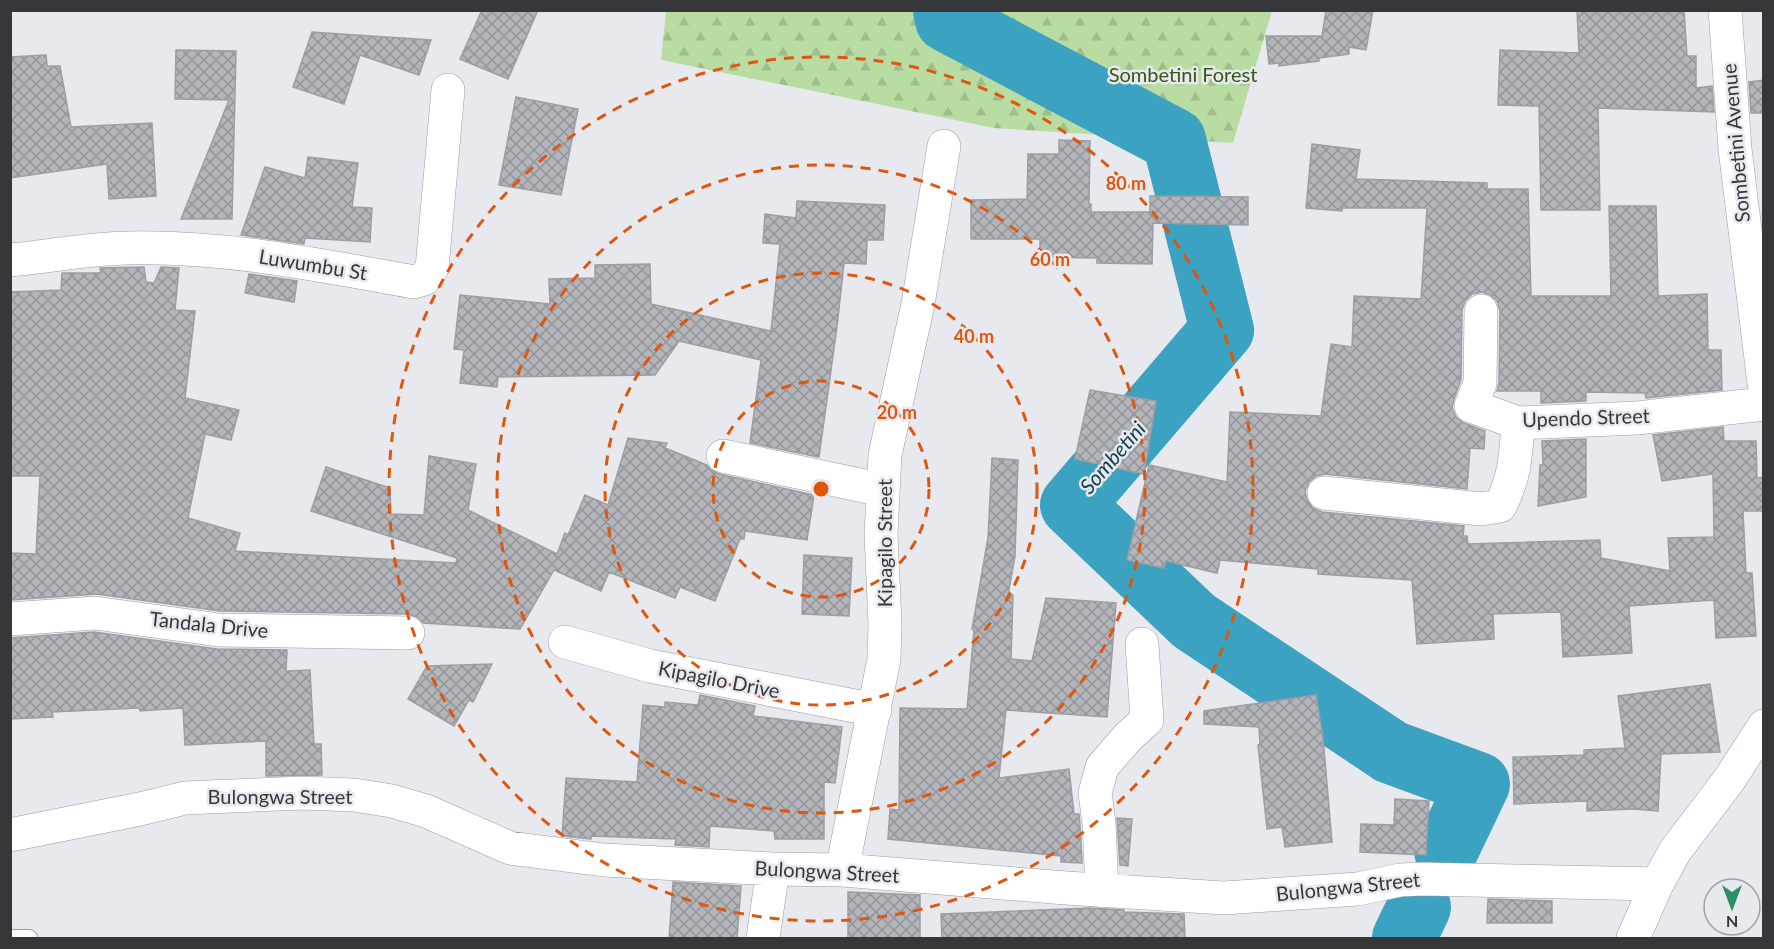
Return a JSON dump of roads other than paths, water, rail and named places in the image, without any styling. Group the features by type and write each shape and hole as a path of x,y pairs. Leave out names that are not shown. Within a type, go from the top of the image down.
{"street":[{"name":"Sombetini Avenue","path":"1725,10 1735,149 1764,383"},
{"name":"Luwumbu St","path":"10,260 126,248 183,248 246,254 414,282 424,279 432,268 448,90"},
{"name":"Kipagilo Street","path":"842,870 884,658 881,534 885,455 918,304 944,146"},
{"name":"Upendo Street","path":"1481,311 1480,383 1470,406 1518,423 1636,418 1764,404"},
{"path":"1324,493 1481,509 1500,506 1508,492 1515,469 1518,423"},
{"path":"723,456 883,490"},
{"name":"Tandala Drive","path":"10,619 95,613 219,630 408,633"},
{"name":"Kipagilo Drive","path":"565,642 650,666 875,710"},
{"path":"1102,891 1099,823 1095,793 1102,766 1147,720 1142,644"},
{"path":"1633,939 1657,884 1675,851 1730,780 1764,726"},
{"name":"Bulongwa Street","path":"10,835 185,798 240,794 323,794 354,795 392,801 426,811 510,848 604,860 773,869 842,870 1102,891 1224,898 1358,889 1400,880 1423,879 1657,884"},
{"path":"763,939 773,869"}],"lane":[{"path":"10,938 29,939"}],"waterway":[{"name":"Sombetini","path":"945,10 947,20 1174,140 1222,330 1072,505 1194,621 1391,752 1478,784 1446,851"},
{"name":"Sombetini","path":"1404,938 1419,907"}],"park label":[{"name":"Sombetini Forest","path":"1183,75"}]}
